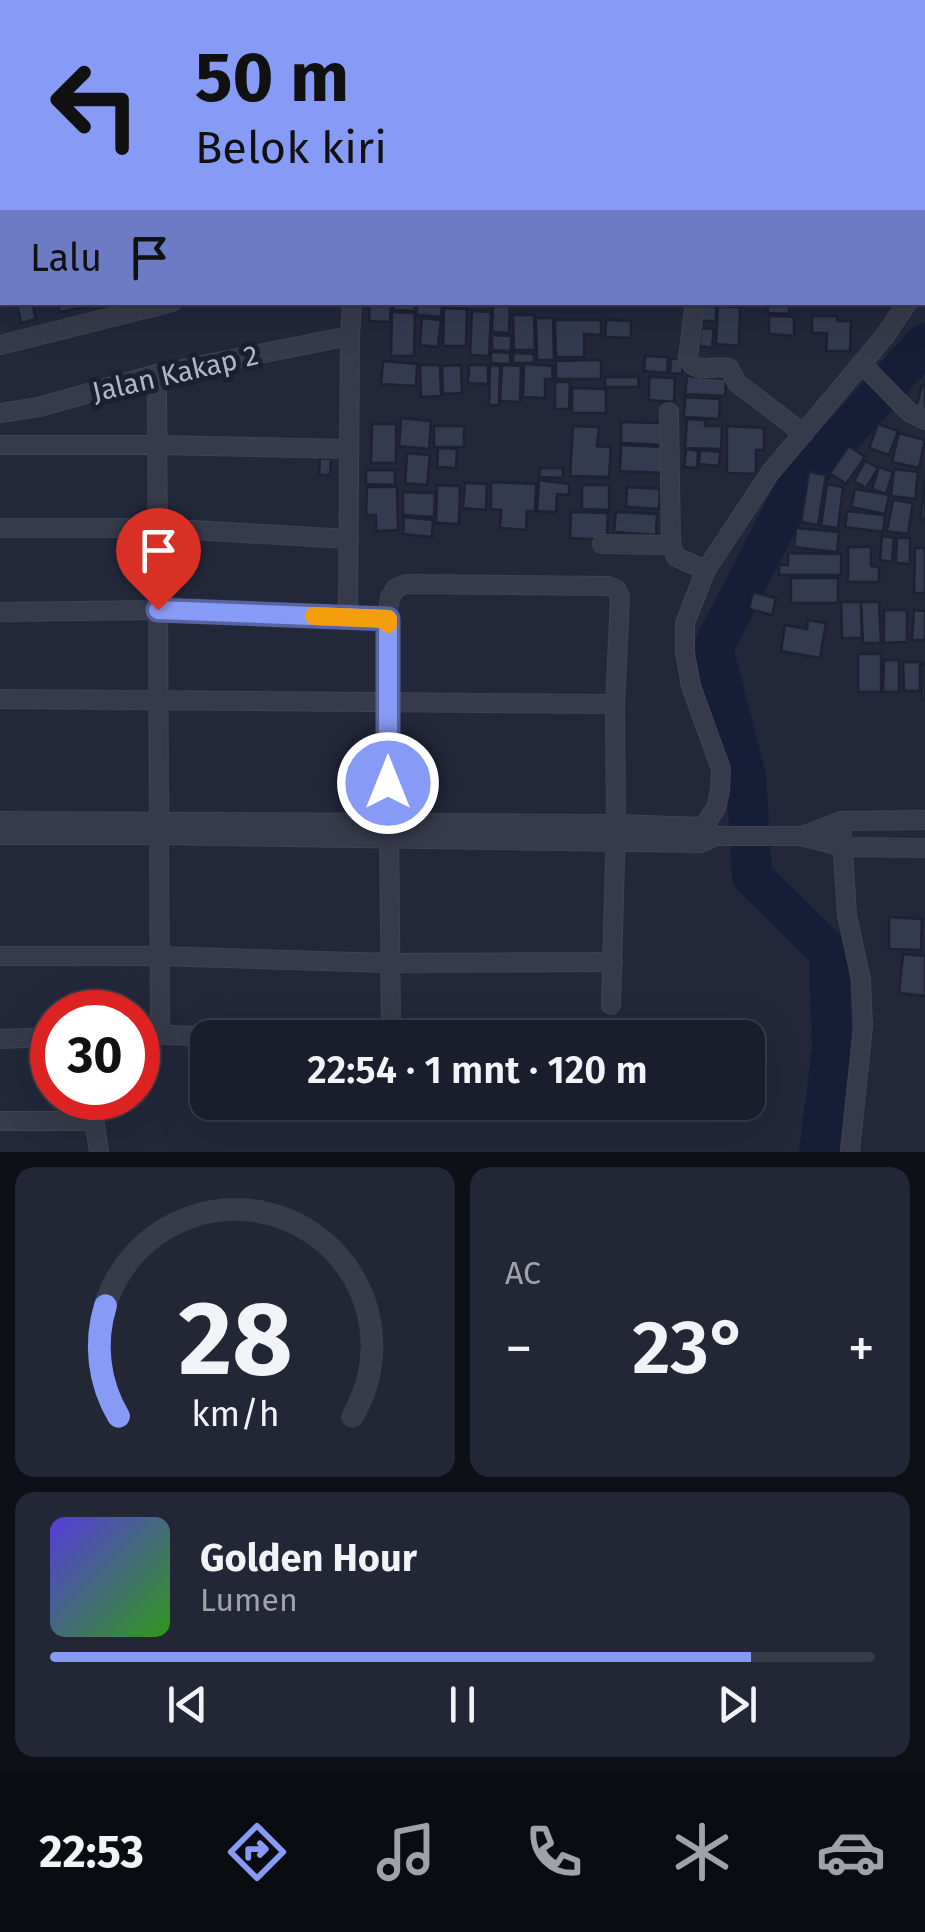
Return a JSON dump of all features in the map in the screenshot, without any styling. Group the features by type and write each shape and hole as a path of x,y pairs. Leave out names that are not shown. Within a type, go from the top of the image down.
{"street":[{"path":"810,0 874,0"},
{"path":"0,345 160,305"},
{"path":"348,617 352,305"},
{"path":"696,305 688,358 691,366 729,368 737,383 804,434"},
{"path":"710,835 721,769 691,686 685,652 686,624 706,570 770,473 836,391 866,367 906,305"},
{"name":"Jalan Kakap 2","path":"0,413 39,407 157,374 350,336"},
{"path":"866,367 908,412 925,420"},
{"path":"157,374 159,990"},
{"path":"669,412 671,545 676,557 706,570"},
{"path":"0,446 156,444 350,449"},
{"path":"0,528 157,528 349,539"},
{"path":"602,544 671,545"},
{"path":"390,1020 388,619 390,598 396,588 406,584 608,586 616,589 620,597 610,1005"},
{"path":"0,612 158,610 388,619"},
{"path":"0,699 615,704"},
{"path":"792,836 842,821 925,820"},
{"path":"0,821 157,828 792,836 844,847 925,848"},
{"path":"842,821 847,915 862,980 863,1026 850,1152"},
{"path":"0,835 157,828"},
{"path":"0,956 388,963 613,962"},
{"path":"160,1033 190,1035"},
{"path":"0,1039 30,1038"},
{"path":"0,1122 94,1122 99,1152"}],"building":[{"path":"17,305 33,305 36,319 21,323"},
{"path":"59,305 88,306 60,312"},
{"path":"370,305 391,305 390,322 369,321"},
{"path":"393,305 415,305 415,311 393,310"},
{"path":"417,305 442,305 441,317 417,315"},
{"path":"493,305 510,305 509,333 492,332"},
{"path":"768,305 790,305 789,314 768,313"},
{"path":"699,306 716,306 716,321 699,321"},
{"path":"718,306 740,307 739,346 716,344"},
{"path":"444,308 467,309 466,346 443,346"},
{"path":"472,311 491,312 489,356 470,355"},
{"path":"392,312 415,313 414,356 391,356"},
{"path":"513,315 534,315 535,350 514,350"},
{"path":"769,316 794,317 794,336 769,334"},
{"path":"812,316 837,316 837,321 851,321 850,351 826,351 827,333 812,333"},
{"path":"422,318 441,320 438,347 420,345"},
{"path":"536,318 553,318 554,360 537,360"},
{"path":"555,320 601,320 601,335 584,334 584,357 556,357"},
{"path":"606,320 631,321 631,338 605,337"},
{"path":"701,328 714,329 712,348 699,346"},
{"path":"492,335 511,336 511,351 492,350"},
{"path":"491,352 510,353 510,364 491,363"},
{"path":"513,353 534,354 534,363 513,363"},
{"path":"645,356 668,357 667,373 644,371"},
{"path":"671,359 683,359 682,374 670,373"},
{"path":"601,360 601,379 556,379 556,361"},
{"path":"383,361 417,364 416,386 381,384"},
{"path":"524,364 552,366 553,379 545,379 545,398 523,397"},
{"path":"420,365 440,365 441,396 421,397"},
{"path":"461,365 462,393 443,394 442,366"},
{"path":"469,365 488,365 488,384 468,383"},
{"path":"490,365 500,366 499,405 489,405"},
{"path":"502,365 521,366 520,402 500,401"},
{"path":"687,376 726,379 725,396 685,394"},
{"path":"605,377 638,377 639,387 605,387"},
{"path":"649,377 675,378 674,402 649,400"},
{"path":"555,382 570,382 569,409 555,409"},
{"path":"925,385 925,414 915,412"},
{"path":"572,388 606,389 606,413 572,413"},
{"path":"685,397 720,399 719,419 684,417"},
{"path":"401,418 431,421 429,449 399,446"},
{"path":"687,419 705,420 705,426 722,426 721,449 685,448"},
{"path":"621,422 661,423 661,445 621,443"},
{"path":"372,424 396,424 396,463 371,463"},
{"path":"878,424 898,431 889,455 869,448"},
{"path":"434,426 464,426 464,447 434,447"},
{"path":"573,426 599,427 597,446 611,447 609,477 570,476"},
{"path":"727,426 764,428 764,450 756,450 756,474 727,473"},
{"path":"899,433 925,440 919,468 892,462"},
{"path":"621,445 665,447 664,473 620,471"},
{"path":"849,446 865,457 846,484 830,473"},
{"path":"438,448 457,449 456,468 437,467"},
{"path":"686,449 698,451 697,468 684,467"},
{"path":"700,450 720,452 719,466 699,464"},
{"path":"407,453 430,455 427,485 405,483"},
{"path":"320,458 331,459 330,475 319,475"},
{"path":"865,461 878,468 866,488 854,481"},
{"path":"879,467 893,472 886,494 872,489"},
{"path":"540,468 563,468 563,478 539,477"},
{"path":"894,469 918,472 915,499 891,496"},
{"path":"366,470 395,470 395,485 366,484"},
{"path":"809,472 826,475 818,525 801,522"},
{"path":"539,480 569,484 569,495 557,494 556,512 537,511"},
{"path":"924,481 925,519 921,519"},
{"path":"491,482 536,484 535,511 527,511 526,530 500,528 501,510 491,509"},
{"path":"465,483 487,484 486,510 463,508"},
{"path":"827,484 843,487 838,528 821,526"},
{"path":"437,485 460,486 459,524 436,523"},
{"path":"582,485 609,485 609,510 582,509"},
{"path":"367,487 397,487 398,530 376,531 376,515 366,515"},
{"path":"627,487 660,489 659,509 626,507"},
{"path":"855,489 889,495 885,514 851,507"},
{"path":"403,492 435,493 434,517 403,515"},
{"path":"893,500 913,503 908,534 887,531"},
{"path":"847,511 885,515 883,532 845,527"},
{"path":"571,512 608,513 607,540 570,538"},
{"path":"616,512 657,514 656,535 614,532"},
{"path":"404,517 433,520 432,537 403,534"},
{"path":"796,528 839,532 837,552 794,547"},
{"path":"882,536 894,538 892,562 880,560"},
{"path":"897,538 910,538 910,564 896,563"},
{"path":"848,547 871,547 871,566 879,567 879,582 848,582"},
{"path":"915,548 925,548 925,593 914,593"},
{"path":"788,553 841,554 841,575 779,575 779,565 788,565"},
{"path":"791,578 838,578 838,603 791,603"},
{"path":"753,592 776,598 772,615 749,609"},
{"path":"841,602 861,602 862,638 842,638"},
{"path":"861,602 879,602 881,643 863,643"},
{"path":"884,610 907,610 907,642 884,643"},
{"path":"914,610 925,611 925,640 912,640"},
{"path":"808,620 826,623 820,658 781,651 785,625 807,629"},
{"path":"858,654 881,654 881,692 858,692"},
{"path":"884,660 899,660 899,692 883,692"},
{"path":"903,662 920,662 920,691 904,691"},
{"path":"925,664 925,699 922,699"},
{"path":"889,917 922,919 921,950 889,949"},
{"path":"903,954 925,956 925,996 899,993"}],"waterway":[{"path":"819,1152 832,1050 829,952 752,876 746,777 713,648 796,487 925,343"}],"slow traffic":[{"path":"314,616 388,619 388,624"}],"route":[{"path":"158,610 388,619 388,783"}]}
